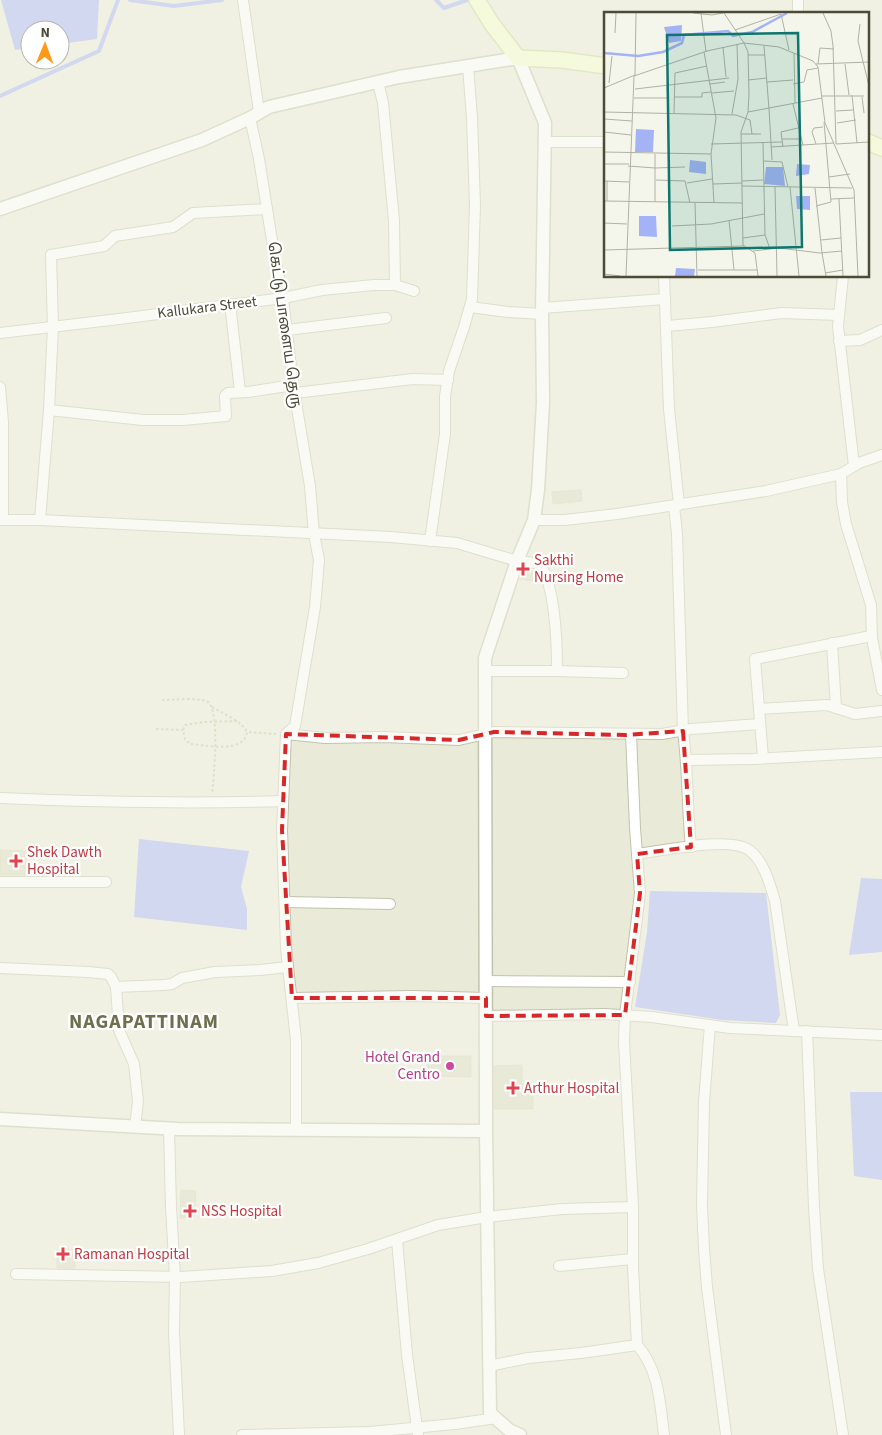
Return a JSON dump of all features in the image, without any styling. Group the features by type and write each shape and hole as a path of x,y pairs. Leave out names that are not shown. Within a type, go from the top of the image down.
{"main road":[{"path":"478,1 492,24 518,58 562,60 604,66"},
{"path":"870,143 882,148"}],"street":[{"name":"கெட்டு பாளைய தெரு","path":"243,1 254,115 267,209 284,298 294,389 310,486 314,534 319,560 315,607 295,726 286,734"},
{"path":"0,209 193,143 268,107 378,82 518,58 545,124 542,403 538,490 534,520 517,561 485,658 485,735 486,1131 490,1413 509,1430 520,1435"},
{"path":"430,541 444,434 445,396 472,299 475,205 468,66"},
{"path":"378,82 383,103 394,221 394,285"},
{"path":"545,142 604,142"},
{"path":"40,520 50,410 53,327 51,255 104,246 115,236 173,227 194,213 267,209"},
{"path":"664,278 669,409 676,506 683,731 687,760 691,847"},
{"path":"843,278 839,315 840,341 854,466"},
{"name":"Kallukara Street","path":"0,333 284,298 322,290 394,285 414,291"},
{"path":"470,307 508,312 542,311 665,299"},
{"path":"230,304 240,391"},
{"path":"667,326 782,312 839,315"},
{"path":"287,330 386,318"},
{"path":"840,341 860,340 882,330"},
{"path":"50,410 143,420 183,420 226,416 225,396 228,393 240,391 294,389 413,378 448,380"},
{"path":"0,387 1,520 40,520 430,541 457,544 517,561 537,563 546,574 554,621 557,671"},
{"path":"534,520 565,520 676,506 766,491 841,474 854,466 882,455"},
{"path":"841,474 842,502 846,524 871,605 871,636 882,690"},
{"path":"763,758 754,659 871,636"},
{"path":"832,643 836,708"},
{"path":"485,671 623,673"},
{"path":"758,709 827,705 854,714 882,711"},
{"path":"296,1130 296,1040 288,967 282,801 286,734 326,738 384,737 459,740 494,732 662,734 760,724"},
{"path":"631,734 640,893 625,1016 624,1042 633,1207 633,1259 637,1344 646,1355 654,1372 664,1435"},
{"path":"687,760 882,752"},
{"path":"0,798 212,803 282,801"},
{"path":"637,854 702,844 733,844 750,850 769,880 775,901 794,1031"},
{"path":"0,882 106,882"},
{"path":"286,902 390,904"},
{"path":"116,987 164,985 172,984 182,978 215,972 288,967"},
{"path":"0,968 108,974 116,987 119,1030 134,1064 138,1101 135,1127"},
{"path":"486,981 630,982"},
{"path":"292,998 412,996 486,998"},
{"path":"486,1016 605,1014 652,1017 710,1025 882,1035"},
{"path":"710,1025 704,1102 703,1222 707,1287 726,1435"},
{"path":"807,1031 818,1269 843,1435"},
{"path":"0,1119 169,1129 486,1131"},
{"path":"169,1129 174,1332 179,1435"},
{"path":"16,1274 174,1277 272,1271 318,1263 397,1240 438,1225 487,1217 562,1209 633,1207"},
{"path":"397,1240 407,1355 418,1431"},
{"path":"558,1266 633,1259"},
{"path":"489,1366 528,1358 581,1353 637,1344"},
{"path":"242,1435 418,1431 496,1418"}],"path":[{"path":"162,700 200,700 207,702 212,707 237,721 245,728 245,740 237,745 224,747 190,744 185,739 183,730 185,725 215,721 237,721"},
{"path":"212,707 215,721 212,803"},
{"path":"156,729 183,730"},
{"path":"246,732 286,734"}],"highlighted area":[{"path":"683,731 691,847 637,854 640,893 625,1015 486,1016 486,998 292,998 282,830 286,734 459,740 494,732 626,735"}],"shaded area":[{"path":"0,0 882,0 882,1435 0,1435"}],"water":[{"path":"1,0 99,0 97,39 70,43 70,20 20,20 20,49 15,50"},
{"path":"139,839 249,851 241,887 247,909 247,930 134,917"},
{"path":"861,878 882,879 882,952 849,955"},
{"path":"650,891 766,893 780,1015 776,1023 722,1020 635,1007 647,932"},
{"path":"850,1092 882,1092 882,1180 854,1176"}],"building":[{"path":"581,490 582,501 553,504 552,492"},
{"path":"523,569 535,571 533,581 520,579"},
{"path":"0,850 26,851 25,875 0,875"},
{"name":"Hotel Grand Centro","path":"428,1056 471,1056 471,1077 428,1076"},
{"path":"522,1065 522,1084 533,1084 533,1109 494,1109 494,1066"},
{"path":"181,1190 196,1191 194,1218 180,1218"},
{"path":"57,1250 75,1250 75,1268 57,1268"}],"waterway":[{"path":"0,96 99,51 118,0"},
{"path":"130,0 174,6 222,0"},
{"path":"436,0 444,8 467,0"}],"place":[{"name":"Sakthi Nursing Home","path":"523,569"},
{"name":"Shek Dawth Hospital","path":"16,861"},
{"name":"Hotel Grand Centro","path":"450,1066"},
{"name":"Arthur Hospital","path":"513,1088"},
{"name":"NSS Hospital","path":"190,1211"},
{"name":"Ramanan Hospital","path":"63,1254"}],"district":[{"name":"NAGAPATTINAM","path":"144,1021"}]}
